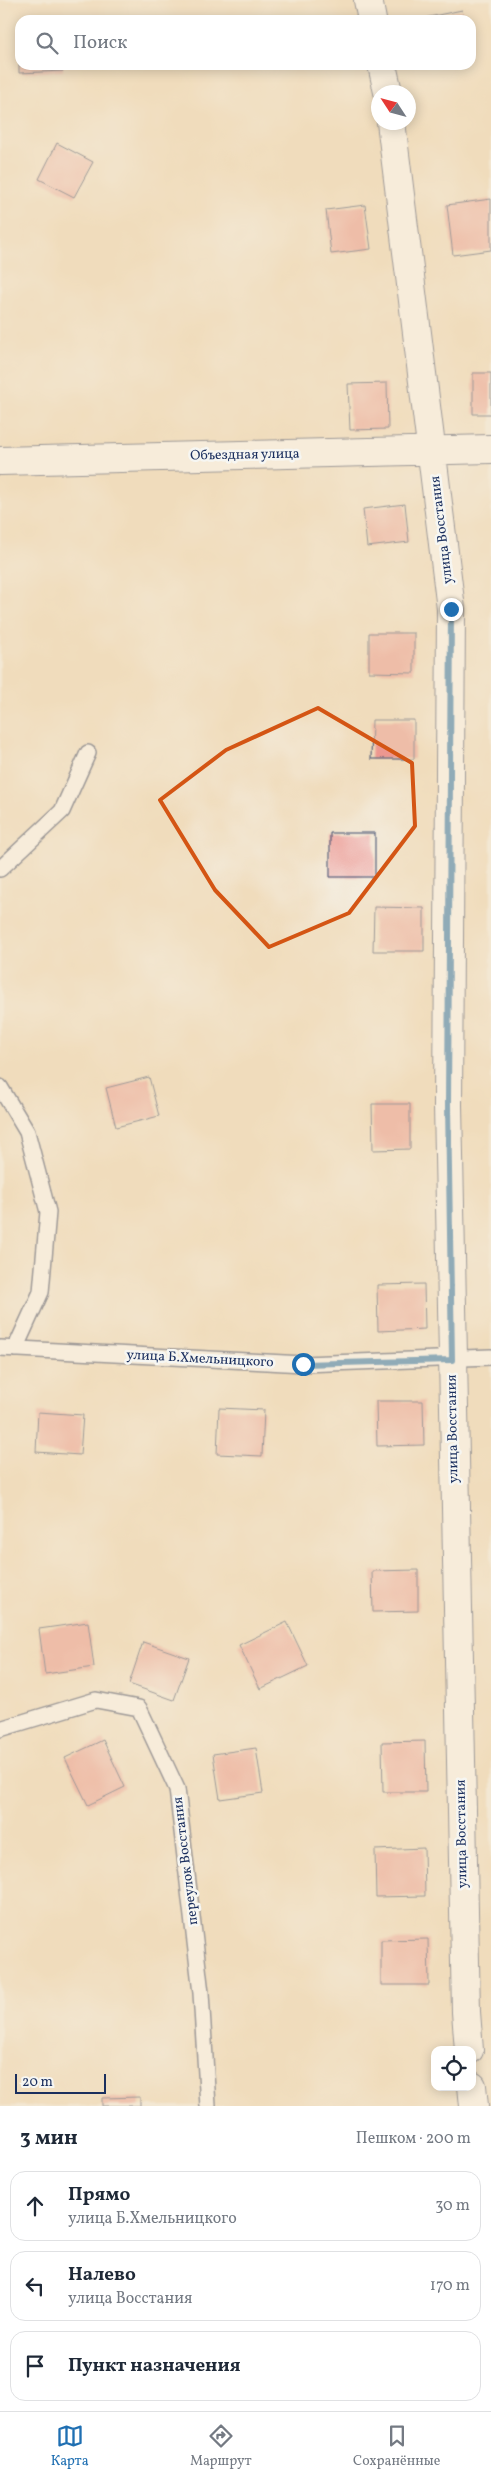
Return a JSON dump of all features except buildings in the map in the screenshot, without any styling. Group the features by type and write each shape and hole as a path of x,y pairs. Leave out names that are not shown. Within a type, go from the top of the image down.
{"street":[{"path":"368,0 371,15"},
{"path":"383,70 386,85"},
{"name":"улица Восстания","path":"393,130 451,609 448,1105 465,1992 469,2046"},
{"name":"Объездная улица","path":"0,461 491,449"},
{"path":"472,2091 474,2106"}],"lane":[{"path":"0,869 62,811 88,753"},
{"path":"0,1087 27,1132 48,1212 41,1292 7,1349"},
{"name":"улица Б.Хмельницкого","path":"7,1349 303,1364 452,1360 491,1357"},
{"name":"переулок Восстания","path":"0,1730 96,1700 139,1708 177,1789 201,1993 208,2106"}],"highlighted area":[{"path":"318,708 412,763 415,826 349,913 269,947 215,890 160,800 226,750"}],"route":[{"path":"303,1364 452,1360 448,1105 451,609"}]}
